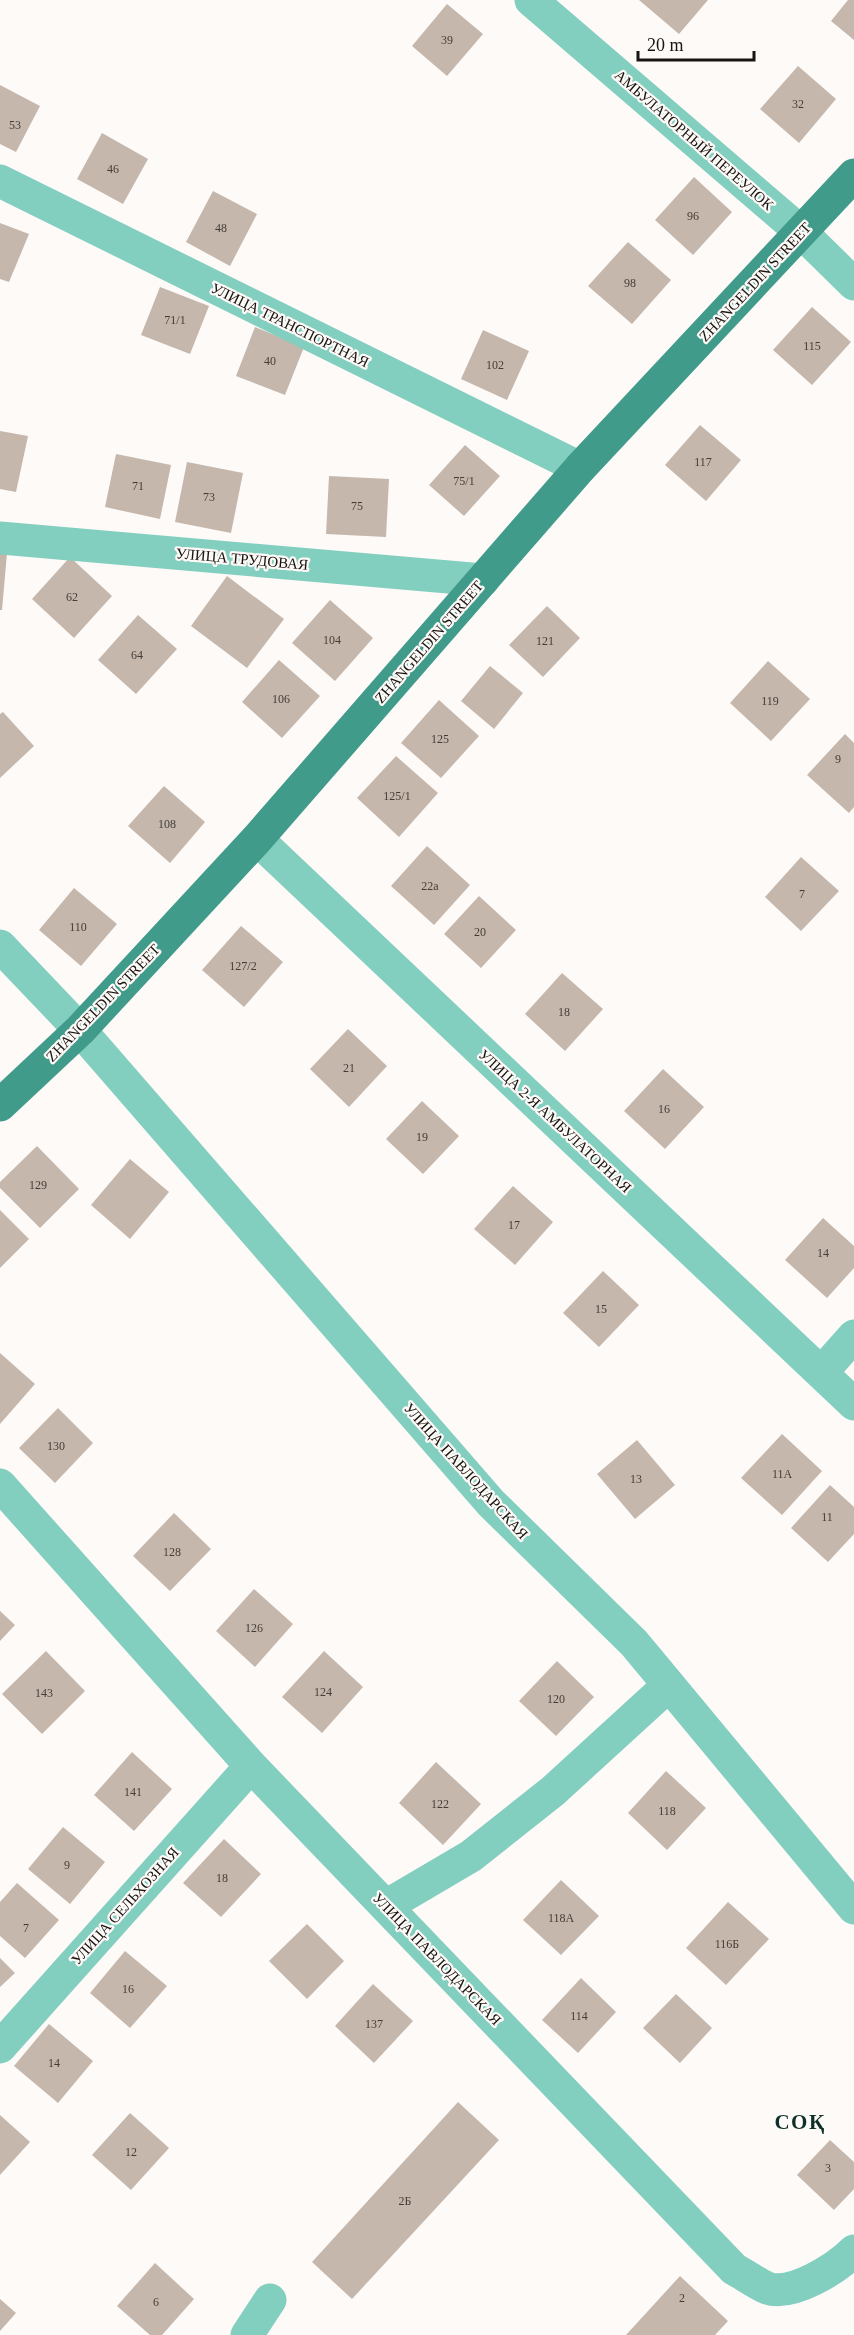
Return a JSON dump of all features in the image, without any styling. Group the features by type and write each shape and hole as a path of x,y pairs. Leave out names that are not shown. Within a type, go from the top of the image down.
{"main road":[{"name":"ZHANGELDIN STREET","path":"0,1106 80,1030 256,839 580,468 854,175"}],"street":[{"name":"АМБУЛАТОРНЫЙ ПЕРЕУЛОК","path":"531,0 801,232 854,284"},
{"name":"УЛИЦА ТРАНСПОРТНАЯ","path":"0,181 580,468"},
{"name":"УЛИЦА ТРУДОВАЯ","path":"0,538 483,580"},
{"name":"УЛИЦА 2-Я АМБУЛАТОРНАЯ","path":"256,839 854,1404"},
{"name":"УЛИЦА ПАВЛОДАРСКАЯ","path":"0,946 80,1030 491,1503 634,1643 854,1908"},
{"path":"821,1373 854,1336"},
{"name":"УЛИЦА ПАВЛОДАРСКАЯ","path":"0,1485 251,1766 734,2269 769,2289 801,2286 843,2261 854,2251"},
{"path":"386,1906 471,1856 553,1791 669,1685"},
{"name":"УЛИЦА СЕЛЬХОЗНАЯ","path":"0,2047 251,1766"},
{"path":"247,2335 270,2300"}],"building":[{"path":"639,0 708,0 679,34"},
{"path":"848,0 854,0 854,40 831,21"},
{"path":"447,4 483,34 447,76 412,46"},
{"path":"798,66 836,99 799,143 760,109"},
{"path":"0,85 40,106 16,152 0,144"},
{"path":"102,133 148,159 123,204 77,179"},
{"path":"694,177 732,212 693,255 655,220"},
{"path":"213,191 257,214 230,266 186,242"},
{"path":"0,223 29,234 9,282 0,279"},
{"path":"628,242 671,280 632,324 588,286"},
{"path":"160,287 209,306 190,354 141,335"},
{"path":"812,307 851,342 812,385 773,350"},
{"path":"255,327 304,347 285,395 236,376"},
{"path":"483,330 529,351 507,400 461,379"},
{"path":"700,425 741,460 706,501 665,465"},
{"path":"0,431 28,436 16,492 0,489"},
{"path":"465,445 500,476 464,516 429,485"},
{"path":"116,454 171,465 160,519 105,507"},
{"path":"187,462 243,473 231,533 175,522"},
{"path":"329,476 389,479 386,537 326,534"},
{"path":"0,553 7,553 2,610 0,610"},
{"path":"70,557 112,596 74,638 32,599"},
{"path":"227,576 284,619 247,668 191,626"},
{"path":"330,600 373,638 335,681 292,643"},
{"path":"547,606 580,638 543,677 509,645"},
{"path":"138,615 177,649 136,694 98,660"},
{"path":"279,660 320,696 282,738 242,702"},
{"path":"768,661 810,699 771,741 730,703"},
{"path":"490,666 523,693 494,729 461,701"},
{"path":"439,700 479,736 441,778 401,743"},
{"path":"3,712 34,746 0,778 0,714"},
{"path":"845,734 854,743 854,807 849,813 807,775"},
{"path":"396,756 438,793 399,837 357,798"},
{"path":"164,786 205,822 170,863 128,826"},
{"path":"427,846 470,885 434,925 391,886"},
{"path":"801,857 839,891 801,931 765,897"},
{"path":"74,888 117,924 81,966 39,930"},
{"path":"479,896 516,930 481,968 444,934"},
{"path":"241,926 283,962 244,1007 202,970"},
{"path":"562,973 603,1009 565,1051 525,1014"},
{"path":"348,1029 387,1066 349,1107 310,1069"},
{"path":"663,1069 704,1107 665,1149 624,1111"},
{"path":"422,1101 459,1136 423,1174 386,1139"},
{"path":"37,1146 79,1189 40,1228 0,1188 0,1182"},
{"path":"130,1159 169,1192 130,1239 91,1205"},
{"path":"513,1186 553,1222 515,1265 474,1229"},
{"path":"0,1210 29,1239 0,1268"},
{"path":"823,1218 854,1246 854,1268 827,1298 785,1260"},
{"path":"603,1271 639,1305 599,1347 563,1313"},
{"path":"0,1353 35,1384 0,1424"},
{"path":"58,1408 93,1443 55,1483 19,1448"},
{"path":"782,1434 822,1471 782,1515 741,1478"},
{"path":"637,1440 675,1485 635,1519 597,1474"},
{"path":"830,1485 854,1507 854,1534 828,1562 791,1528"},
{"path":"174,1513 211,1549 170,1591 133,1556"},
{"path":"254,1589 293,1624 255,1667 216,1631"},
{"path":"0,1611 15,1625 0,1641"},
{"path":"46,1651 85,1691 42,1734 2,1694"},
{"path":"324,1651 363,1687 322,1733 282,1697"},
{"path":"557,1661 594,1697 556,1736 519,1701"},
{"path":"132,1752 172,1789 134,1831 94,1795"},
{"path":"436,1762 481,1804 443,1845 399,1803"},
{"path":"666,1771 706,1808 667,1850 628,1813"},
{"path":"63,1827 105,1862 70,1904 28,1869"},
{"path":"224,1839 261,1874 221,1917 183,1883"},
{"path":"561,1880 599,1916 561,1955 523,1920"},
{"path":"17,1883 59,1920 25,1958 0,1936 0,1902"},
{"path":"728,1902 769,1939 726,1985 686,1948"},
{"path":"307,1924 344,1961 307,1999 269,1961"},
{"path":"125,1951 167,1986 130,2028 90,1993"},
{"path":"0,1958 15,1973 0,1987"},
{"path":"581,1978 616,2012 578,2053 542,2020"},
{"path":"373,1984 413,2021 374,2063 335,2026"},
{"path":"676,1994 712,2028 680,2063 643,2028"},
{"path":"49,2024 93,2061 58,2103 14,2066"},
{"path":"458,2102 499,2140 352,2299 312,2262"},
{"path":"130,2113 169,2148 131,2190 92,2155"},
{"path":"0,2115 30,2142 0,2175"},
{"path":"830,2140 854,2162 854,2189 834,2210 797,2175"},
{"path":"155,2263 194,2299 162,2335 150,2335 117,2306"},
{"path":"680,2276 728,2321 715,2335 626,2335"},
{"path":"0,2299 16,2313 0,2331"}],"district":[{"name":"СОҚ","path":"800,2122"}]}
